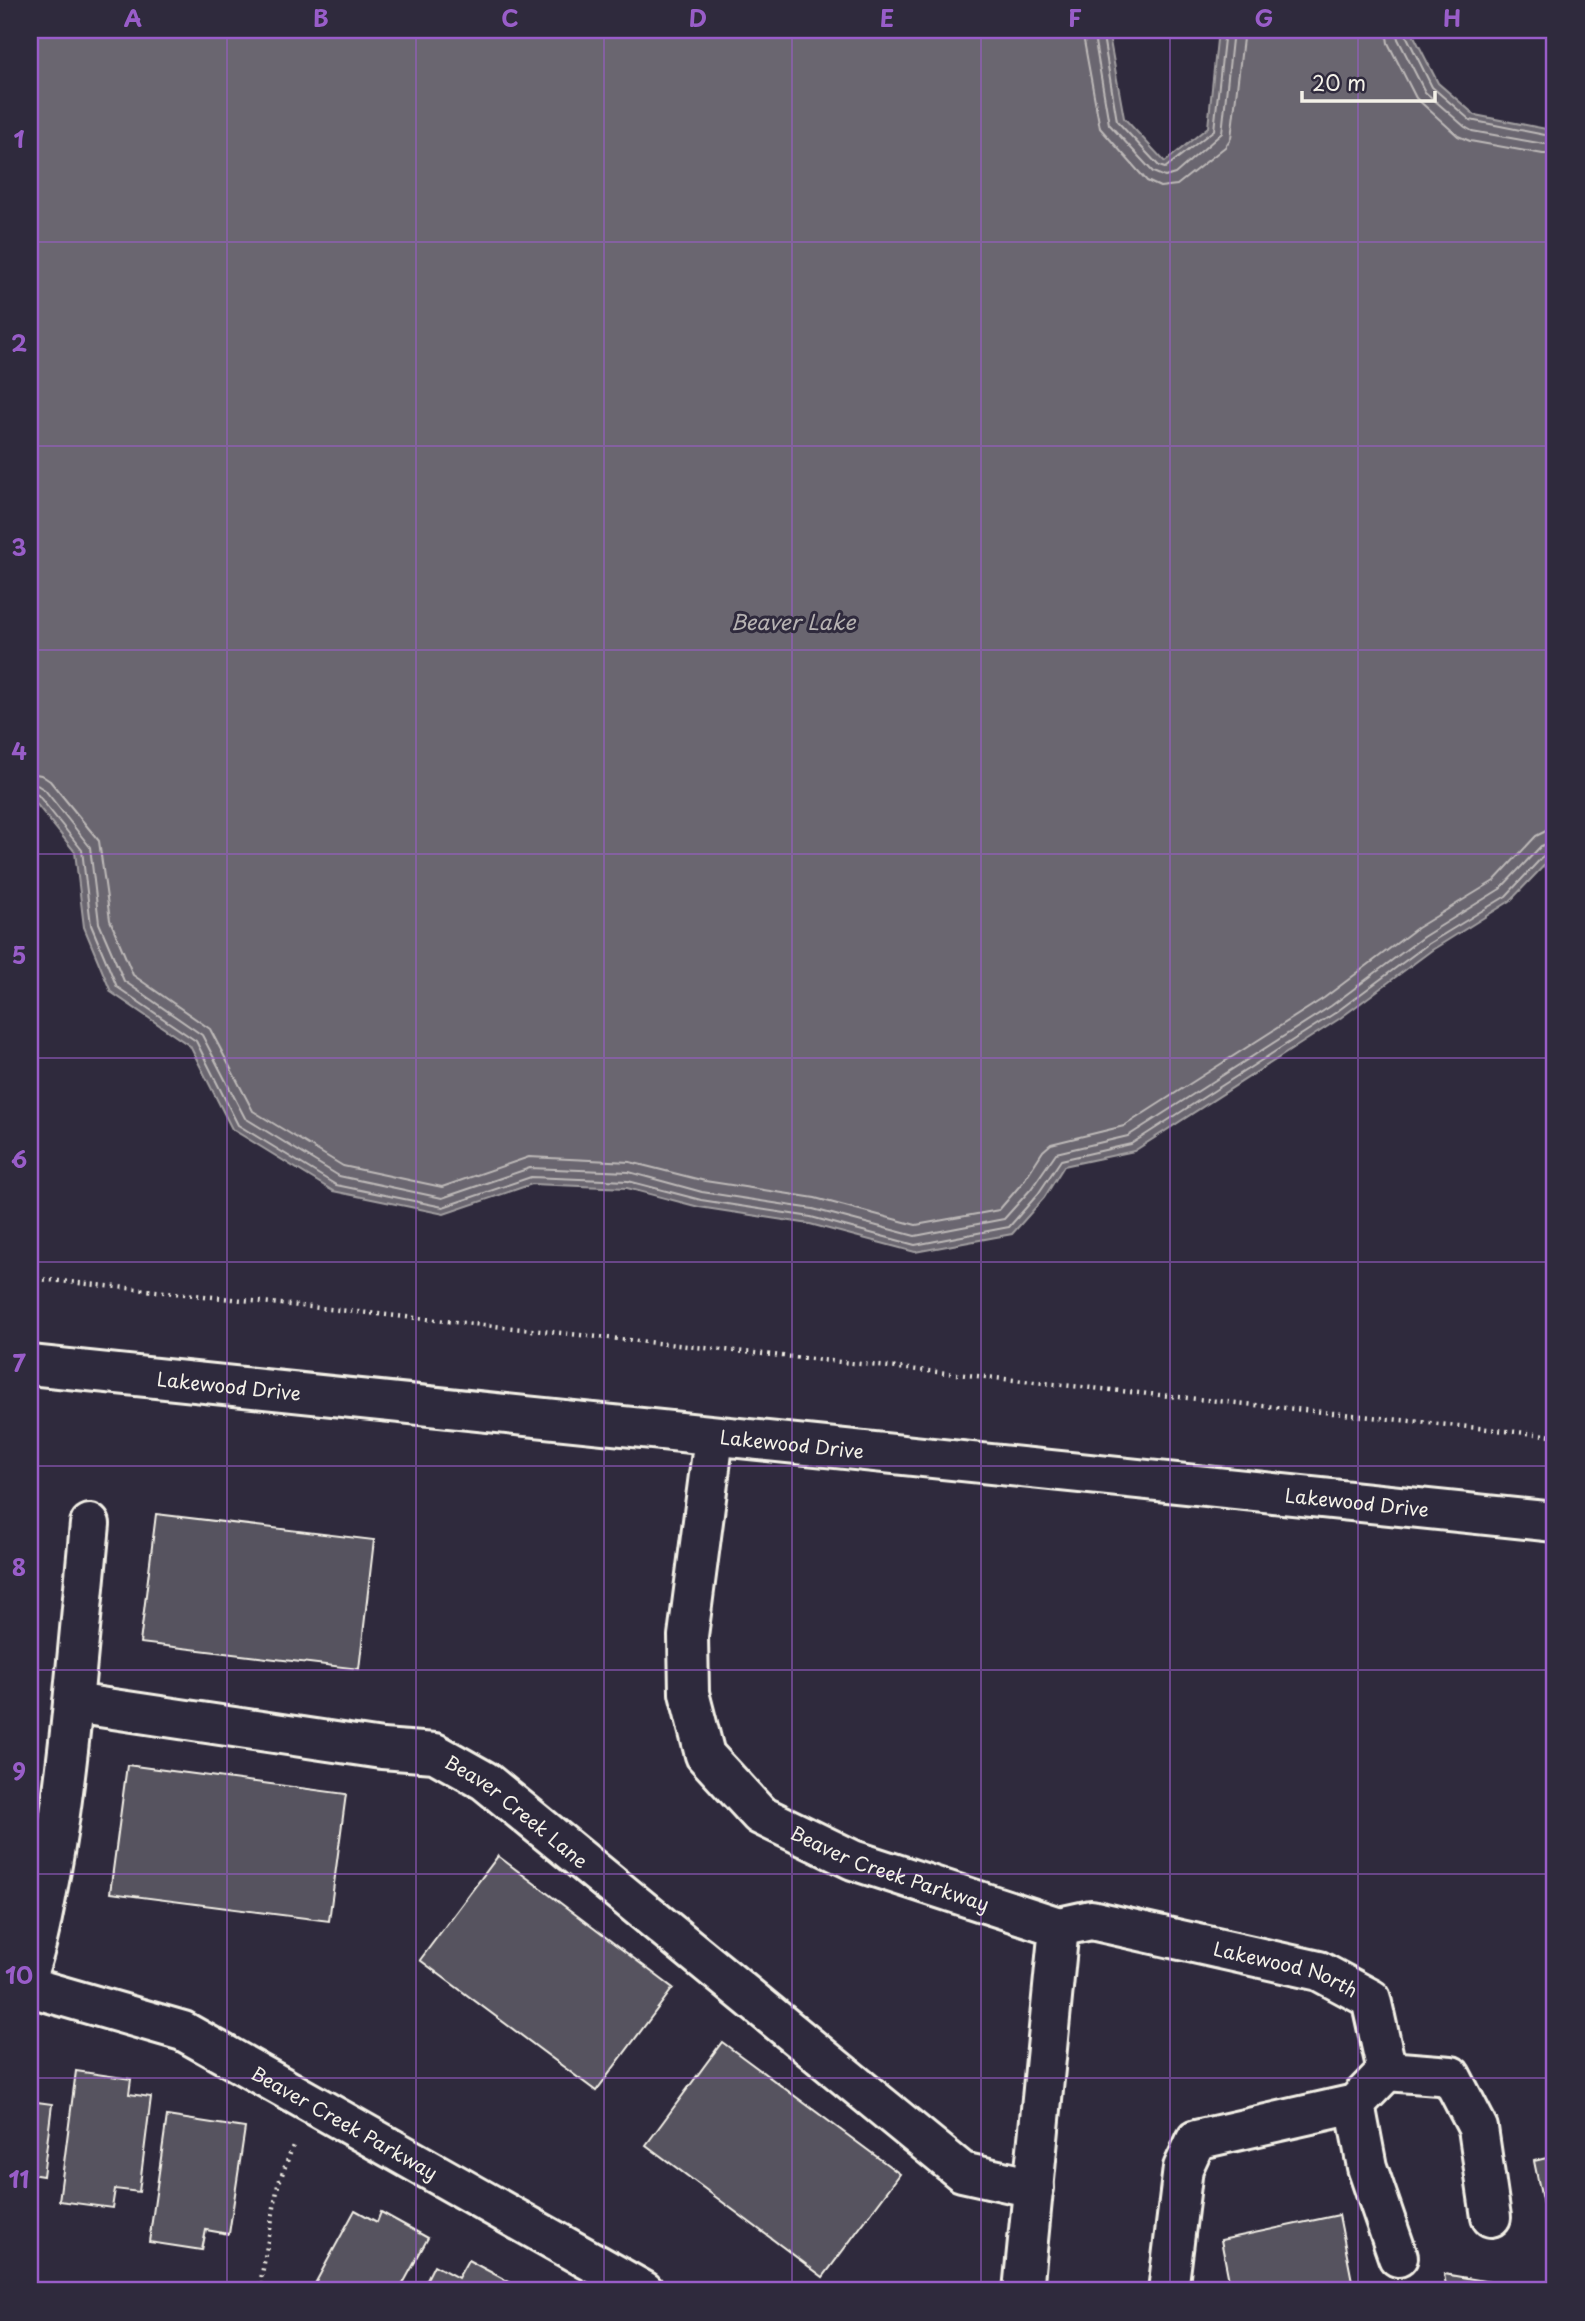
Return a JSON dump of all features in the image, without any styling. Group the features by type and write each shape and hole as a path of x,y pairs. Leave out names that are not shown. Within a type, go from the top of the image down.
{"street":[{"name":"Lakewood Drive","path":"30,1365 1555,1522"},
{"name":"Beaver Creek Parkway","path":"713,1437 688,1636 689,1693 705,1755 760,1815 841,1855 1059,1927"},
{"path":"30,1965 37,1944 68,1763 90,1524"},
{"name":"Beaver Creek Lane","path":"73,1703 382,1749 435,1754 485,1782 962,2172 1034,2188"},
{"name":"Lakewood North","path":"1059,1927 1091,1920 1319,1971 1371,1999 1387,2071"},
{"path":"1023,2291 1059,1927"},
{"name":"Beaver Creek Parkway","path":"30,1987 183,2031 644,2291"},
{"path":"1168,2291 1183,2168 1196,2140 1355,2104 1387,2071 1451,2076 1478,2128 1491,2217"},
{"path":"1355,2104 1367,2167 1398,2257"}],"path":[{"path":"30,1278 1555,1436"},
{"path":"260,2291 278,2185 310,2103"}],"water":[{"name":"Beaver Lake","path":"30,30 1108,30 1124,118 1165,162 1208,127 1218,30 1411,30 1438,83 1475,115 1546,129 1555,127 1555,854 1510,901 1432,950 1339,1019 1134,1151 1064,1166 1044,1198 1012,1234 915,1252 810,1224 699,1207 627,1188 532,1184 444,1214 333,1191 232,1129 190,1046 111,992 84,927 75,852 30,796"}],"building":[{"path":"30,1501 36,1501 30,1559"},
{"path":"156,1514 374,1540 359,1669 140,1643"},
{"path":"127,1765 346,1794 329,1921 110,1893"},
{"path":"498,1856 673,1988 596,2091 420,1960"},
{"path":"722,2042 900,2174 823,2277 646,2145"},
{"path":"30,2057 34,2057 30,2085"},
{"path":"76,2071 131,2079 129,2094 151,2097 139,2192 115,2189 112,2208 59,2201"},
{"path":"30,2101 52,2104 43,2176 30,2174"},
{"path":"167,2116 245,2128 229,2234 206,2230 202,2250 149,2242"},
{"path":"1555,2156 1555,2263 1534,2161"},
{"path":"355,2210 377,2222 381,2212 428,2238 399,2291 311,2291"},
{"path":"1339,2215 1354,2291 1231,2291 1221,2240"},
{"path":"468,2260 513,2284 509,2291 421,2291 434,2265 458,2278"},
{"path":"1444,2274 1542,2291 1447,2291"}]}
